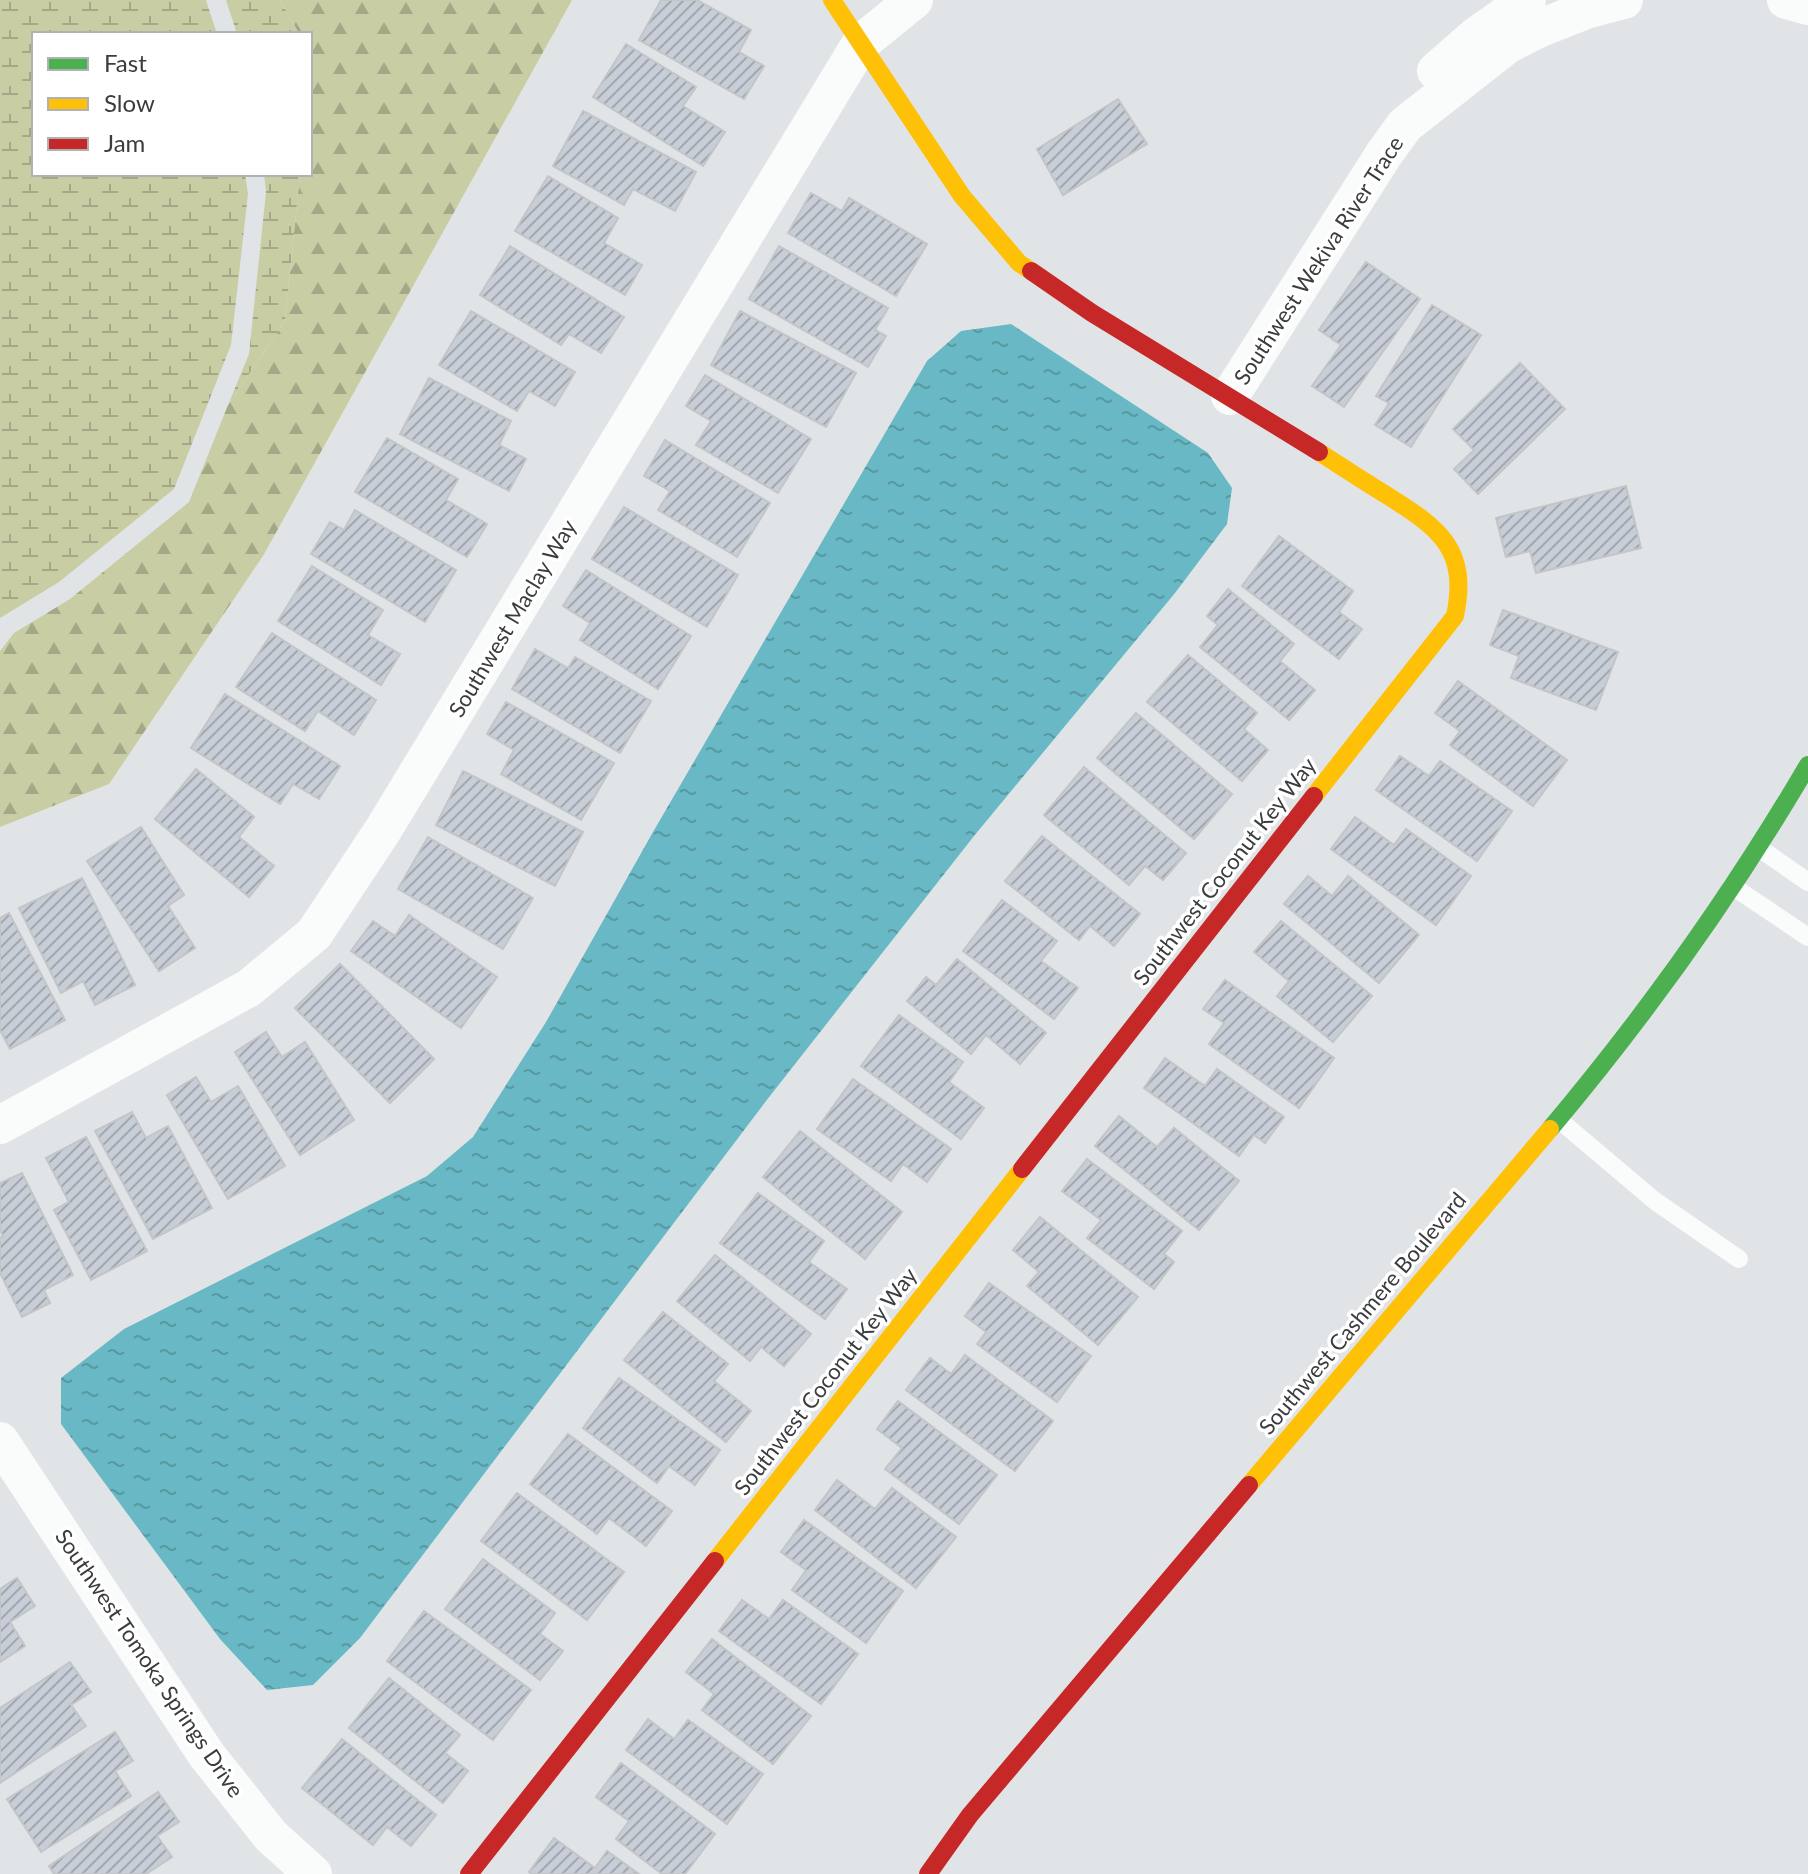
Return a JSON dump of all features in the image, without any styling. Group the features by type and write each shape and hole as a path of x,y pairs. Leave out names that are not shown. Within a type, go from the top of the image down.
{"street":[{"name":"Southwest Coconut Key Way","path":"469,1874 1455,616 1460,598 1458,573 1451,548 1429,522 1092,313 1019,263 962,196 832,0"},
{"name":"Southwest Maclay Way","path":"0,1125 249,988 314,934 391,817 861,43 914,0"},
{"name":"Southwest Wekiva River Trace","path":"1230,396 1405,125 1416,98 1437,68 1527,0"},
{"name":"Southwest Wekiva River Trace","path":"1405,125 1507,45 1586,10 1624,0"},
{"path":"1786,0 1808,6"},
{"name":"Southwest Cashmere Boulevard","path":"928,1874 970,1815 1602,1067 1759,848 1808,765"},
{"name":"Southwest Tomoka Springs Drive","path":"0,1441 206,1754 271,1836 313,1874"}],"lane":[{"path":"1759,848 1808,882"},
{"path":"1732,886 1808,937"},
{"path":"1558,1119 1655,1201 1739,1259"}],"green space":[{"path":"0,0 206,0 216,32 32,32 32,176 245,176 248,194 231,345 174,489 59,582 0,618"},
{"path":"226,0 280,0 298,32 236,32"},
{"path":"280,0 572,0 263,556 109,784 0,827 0,651 14,633 70,599 189,502 228,405 285,321 300,176 312,176 312,32 298,32"},
{"path":"264,176 300,176 285,321 228,405 249,354 266,192"}],"water":[{"path":"1011,324 1208,453 1232,488 1227,524 1175,593 974,836 766,1101 360,1638 313,1685 267,1690 220,1639 61,1424 61,1378 124,1329 427,1176 473,1137 546,1022 927,361 961,331"}],"building":[{"path":"661,0 697,0 751,30 739,52 764,66 744,99 639,40"},
{"path":"626,44 696,87 683,106 725,132 703,166 593,97"},
{"path":"1118,99 1147,144 1063,195 1037,149"},
{"path":"583,111 696,172 675,211 633,189 624,205 553,166"},
{"path":"548,176 618,218 604,243 642,265 625,295 515,231"},
{"path":"811,193 842,211 849,198 927,244 896,296 788,233"},
{"path":"510,246 624,317 601,353 569,334 561,345 480,295"},
{"path":"779,246 888,308 875,330 886,336 868,367 749,299"},
{"path":"1366,262 1420,299 1344,407 1312,386 1341,345 1319,330"},
{"path":"1432,305 1481,335 1411,447 1375,425 1389,403 1376,396"},
{"path":"471,311 575,372 555,406 529,391 517,411 439,365"},
{"path":"740,311 856,373 826,427 711,365"},
{"path":"1520,363 1565,409 1478,494 1454,469 1474,450 1453,429"},
{"path":"705,375 811,439 778,493 696,445 711,421 686,406"},
{"path":"429,378 511,421 499,445 526,459 509,491 400,434"},
{"path":"387,438 458,479 446,500 487,524 467,557 355,492"},
{"path":"665,440 770,503 737,557 658,510 670,491 644,476"},
{"path":"1626,486 1641,548 1536,573 1530,551 1506,557 1496,518"},
{"path":"624,507 738,575 707,627 592,559"},
{"path":"355,510 456,570 425,622 311,554 330,522 344,530"},
{"path":"1279,536 1353,591 1339,612 1362,629 1339,659 1242,586"},
{"path":"312,566 383,610 368,635 400,654 381,685 278,621"},
{"path":"586,570 691,636 658,689 580,640 590,623 563,606"},
{"path":"1228,589 1294,644 1280,661 1315,690 1289,720 1200,647 1218,625 1207,616"},
{"path":"1503,610 1618,652 1596,710 1511,678 1519,656 1490,645"},
{"path":"272,633 376,700 354,735 318,711 305,731 236,687"},
{"path":"535,649 568,668 575,657 651,701 620,753 512,689"},
{"path":"1188,655 1257,713 1244,729 1268,750 1242,781 1147,702"},
{"path":"1458,681 1567,760 1533,806 1450,745 1460,731 1435,713"},
{"path":"225,694 340,766 319,799 293,784 280,804 191,748"},
{"path":"506,702 614,763 581,820 501,774 514,750 487,734"},
{"path":"1136,713 1232,794 1194,839 1097,758"},
{"path":"1400,756 1429,776 1440,761 1512,811 1477,861 1376,790"},
{"path":"1084,767 1186,853 1163,880 1145,866 1129,885 1044,815"},
{"path":"196,769 254,817 239,837 274,866 249,897 155,819"},
{"path":"463,771 583,832 555,886 436,825"},
{"path":"1355,817 1394,845 1406,829 1471,876 1436,925 1331,849"},
{"path":"141,827 184,895 168,906 195,948 159,971 87,861"},
{"path":"1042,836 1140,914 1114,946 1090,926 1079,940 1005,881"},
{"path":"428,837 533,898 503,949 398,889"},
{"path":"1308,876 1332,896 1348,876 1419,935 1379,983 1284,904"},
{"path":"82,878 135,985 95,1005 83,981 61,993 19,908"},
{"path":"1002,900 1057,941 1041,961 1078,988 1054,1019 963,951"},
{"path":"9,913 65,1020 10,1049 0,1030 0,918"},
{"path":"409,915 497,977 461,1028 351,951 373,921 395,936"},
{"path":"1281,921 1372,996 1333,1042 1277,996 1289,981 1254,952"},
{"path":"957,959 1046,1033 1020,1064 986,1035 971,1054 907,1001 926,977 936,985"},
{"path":"340,964 434,1059 390,1103 295,1008"},
{"path":"1225,980 1334,1058 1299,1108 1209,1044 1224,1023 1203,1009"},
{"path":"899,1015 963,1062 949,1082 984,1108 961,1139 861,1066"},
{"path":"266,1032 282,1057 305,1042 354,1120 300,1155 235,1052"},
{"path":"1165,1058 1205,1086 1217,1069 1284,1117 1265,1143 1254,1135 1239,1156 1144,1088"},
{"path":"196,1077 211,1102 238,1086 285,1166 228,1199 167,1095"},
{"path":"853,1079 951,1149 927,1182 903,1164 891,1181 817,1129"},
{"path":"132,1112 146,1138 168,1126 212,1208 153,1239 95,1131"},
{"path":"1119,1116 1157,1147 1174,1128 1239,1181 1199,1230 1095,1146"},
{"path":"800,1131 902,1212 865,1259 763,1177"},
{"path":"86,1137 147,1251 91,1280 54,1210 69,1202 46,1158"},
{"path":"1087,1159 1182,1231 1164,1254 1174,1262 1154,1289 1087,1238 1101,1220 1062,1191"},
{"path":"22,1173 73,1275 44,1290 50,1303 22,1317 0,1273 0,1238 3,1236 0,1230 0,1183"},
{"path":"758,1193 824,1241 809,1262 847,1289 825,1319 720,1243"},
{"path":"1040,1217 1138,1297 1098,1345 1027,1286 1039,1272 1013,1250"},
{"path":"715,1255 811,1334 784,1366 761,1347 750,1361 677,1301"},
{"path":"989,1283 1091,1356 1057,1402 977,1344 986,1332 965,1316"},
{"path":"663,1312 728,1364 714,1381 751,1411 726,1442 624,1360"},
{"path":"965,1355 1053,1421 1015,1471 906,1390 930,1358 951,1374"},
{"path":"619,1378 720,1450 695,1485 669,1466 657,1483 583,1428"},
{"path":"898,1401 997,1475 959,1524 885,1469 902,1448 877,1429"},
{"path":"568,1434 672,1511 646,1546 609,1518 597,1534 530,1484"},
{"path":"837,1480 875,1509 892,1488 956,1537 916,1588 815,1510"},
{"path":"517,1493 624,1572 587,1620 481,1541"},
{"path":"804,1520 903,1591 866,1643 792,1590 806,1570 781,1552"},
{"path":"483,1559 555,1613 540,1634 563,1651 540,1680 445,1609"},
{"path":"17,1578 35,1606 10,1622 25,1646 0,1662 0,1589"},
{"path":"742,1600 769,1619 783,1600 858,1654 821,1704 719,1631"},
{"path":"424,1611 531,1690 493,1740 387,1661"},
{"path":"712,1639 811,1716 773,1764 702,1710 714,1694 686,1672"},
{"path":"70,1662 91,1692 71,1705 86,1726 0,1783 0,1708"},
{"path":"389,1678 460,1735 445,1753 468,1771 443,1803 349,1728"},
{"path":"648,1719 674,1739 688,1720 763,1774 727,1824 626,1750"},
{"path":"115,1732 133,1761 115,1771 131,1796 41,1852 7,1799"},
{"path":"342,1739 436,1815 411,1846 387,1827 373,1845 302,1788"},
{"path":"621,1763 715,1834 685,1874 662,1874 616,1839 629,1821 596,1797"},
{"path":"158,1792 179,1822 157,1836 172,1857 146,1874 54,1874 49,1866"},
{"path":"554,1838 595,1868 607,1851 639,1874 529,1872"}],"traffic: fast":[{"path":"1550,1129 1686,953 1808,765"}],"traffic: slow":[{"path":"832,0 962,196 1019,263 1031,271"},
{"path":"1314,796 1455,616 1458,593 1458,573 1453,557 1435,530 1319,452"},
{"path":"1249,1485 1550,1129"},
{"path":"715,1561 1022,1169"}],"traffic: jam":[{"path":"1031,271 1092,313 1319,452"},
{"path":"1022,1169 1314,796"},
{"path":"928,1874 970,1815 1249,1485"},
{"path":"469,1874 715,1561"}]}
